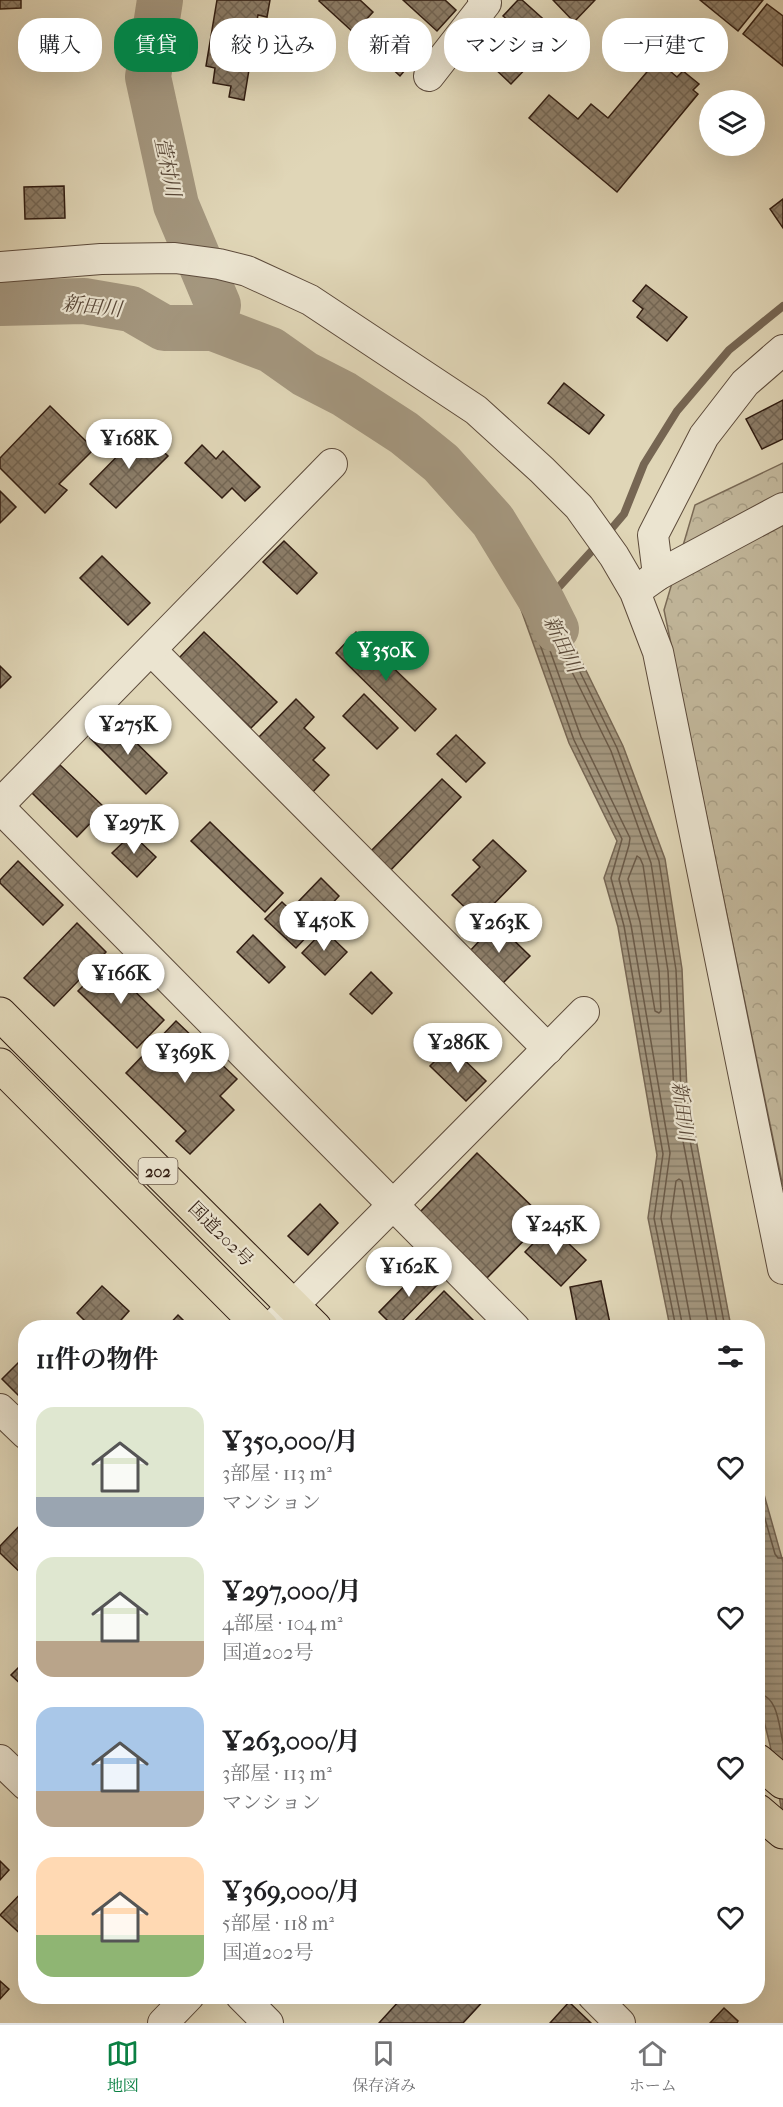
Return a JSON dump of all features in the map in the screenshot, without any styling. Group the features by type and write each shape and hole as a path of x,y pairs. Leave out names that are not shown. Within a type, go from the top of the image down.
{"highway":[{"name":"国道202号","path":"0,1014 293,1320"},
{"name":"国道202号","path":"0,1065 254,1320"},
{"path":"765,1767 783,1782"},
{"path":"765,1817 783,1832"}],"street":[{"path":"429,76 486,3 483,0"},
{"path":"0,267 102,259 175,258 219,264 247,271 310,300 476,410 579,507 614,556 647,583"},
{"path":"783,350 745,383 704,436 652,535 647,583 658,652 783,1269"},
{"path":"332,464 0,806 507,1320"},
{"path":"647,583 783,508"},
{"path":"151,650 548,1049"},
{"path":"293,1320 395,1205 584,1012"},
{"path":"0,1409 18,1426"},
{"path":"0,1760 18,1777"},
{"path":"163,2023 181,2004"},
{"path":"249,2004 268,2023"},
{"path":"602,2004 620,2023"}],"green space":[{"path":"783,463 783,1187 664,610 695,505"}],"water":[{"path":"522,573 539,579 553,603 623,746 665,859 682,969 687,1091 730,1320 669,1320 648,1218 657,1155 618,927 604,878 617,841 569,743 514,590"},
{"path":"765,1498 783,1562 783,1818 765,1725"}],"building":[{"path":"0,0 21,0 21,8 0,9"},
{"path":"217,0 270,0 267,17 258,15 258,18 214,18"},
{"path":"360,0 373,12 368,18 348,18 348,28 319,1"},
{"path":"403,0 445,0 456,10 449,18 444,18 444,23 437,31 432,26 432,18 423,18"},
{"path":"518,0 522,0 542,18 505,18 503,16"},
{"path":"553,0 595,0 578,18 570,18"},
{"path":"700,0 763,0 738,31 728,23 728,18 722,18"},
{"path":"767,4 783,16 783,66 743,34"},
{"path":"210,42 210,67 206,66"},
{"path":"214,72 249,72 244,100 229,97 231,86 213,83"},
{"path":"498,72 522,72 511,84"},
{"path":"647,72 671,72 677,77 684,72 699,84 693,90 698,94 617,192 529,118 549,95 578,119 591,104 608,118"},
{"path":"64,186 65,218 25,219 24,187"},
{"path":"783,199 783,228 770,209"},
{"path":"646,285 687,317 667,341 637,317 643,309 633,301"},
{"path":"564,383 604,415 589,434 548,403"},
{"path":"783,400 783,439 762,449 746,419"},
{"path":"50,406 94,449 59,484 67,490 45,513 0,468 0,458"},
{"path":"142,431 168,456 116,508 90,484"},
{"path":"202,445 216,459 223,451 260,487 245,501 232,488 222,498 185,463"},
{"path":"0,491 16,507 0,523"},
{"path":"284,541 317,573 297,594 263,562"},
{"path":"102,556 150,603 128,625 80,578"},
{"path":"204,632 277,702 251,728 179,658"},
{"path":"356,632 436,709 415,731 336,653"},
{"path":"0,666 11,677 0,688"},
{"path":"364,694 398,728 377,749 343,716"},
{"path":"296,699 314,717 304,728 325,748 313,760 329,775 310,795 255,741"},
{"path":"110,717 167,773 146,794 90,738"},
{"path":"456,735 485,763 466,782 437,754"},
{"path":"60,765 105,808 77,837 32,793"},
{"path":"442,779 461,797 388,873 368,854"},
{"path":"210,822 283,893 265,912 191,841"},
{"path":"132,834 156,857 137,877 112,853"},
{"path":"493,840 526,871 478,920 452,895 480,867 473,860"},
{"path":"18,861 63,905 43,925 0,883 0,880"},
{"path":"321,878 339,896 316,921 297,903"},
{"path":"282,902 312,931 296,948 265,919"},
{"path":"77,923 106,952 54,1006 24,978"},
{"path":"496,923 530,956 502,984 469,952"},
{"path":"324,930 347,952 325,975 302,953"},
{"path":"253,935 285,967 269,983 237,952"},
{"path":"106,963 164,1020 137,1048 78,991"},
{"path":"371,972 392,993 372,1014 350,994"},
{"path":"176,1021 237,1079 220,1096 234,1110 190,1154 176,1141 186,1131 126,1073"},
{"path":"450,1046 486,1081 466,1101 430,1066"},
{"path":"477,1153 545,1219 487,1278 420,1212"},
{"path":"320,1204 338,1223 308,1255 288,1236"},
{"path":"550,1226 586,1260 561,1286 525,1252"},
{"path":"423,1267 439,1283 403,1320 387,1320 379,1312"},
{"path":"601,1281 609,1320 576,1320 570,1287"},
{"path":"102,1286 129,1311 121,1320 84,1320 77,1313"},
{"path":"444,1291 473,1320 416,1320"},
{"path":"178,1315 183,1320 173,1320"},
{"path":"18,1363 18,1395 2,1379"},
{"path":"18,1527 18,1570 0,1553 0,1546"},
{"path":"18,1668 18,1681 11,1675"},
{"path":"0,1861 9,1870 0,1880"},
{"path":"18,1896 18,1932 0,1915"},
{"path":"0,1981 9,1989 0,1999"},
{"path":"396,2004 481,2004 463,2023 379,2023"},
{"path":"567,2004 571,2004 591,2023 550,2023"},
{"path":"724,2008 738,2021 737,2023 710,2023"}],"waterway":[{"name":"萱村川","path":"160,0 148,77 176,205 218,305 213,328"},
{"name":"新田川","path":"0,303 84,301 131,309 164,328 213,328 271,350 305,374 344,394 404,433 441,463 493,521 543,603 556,629"},
{"path":"607,534 624,514 644,464 677,411 729,350 783,306"},
{"path":"543,602 599,543"}]}
